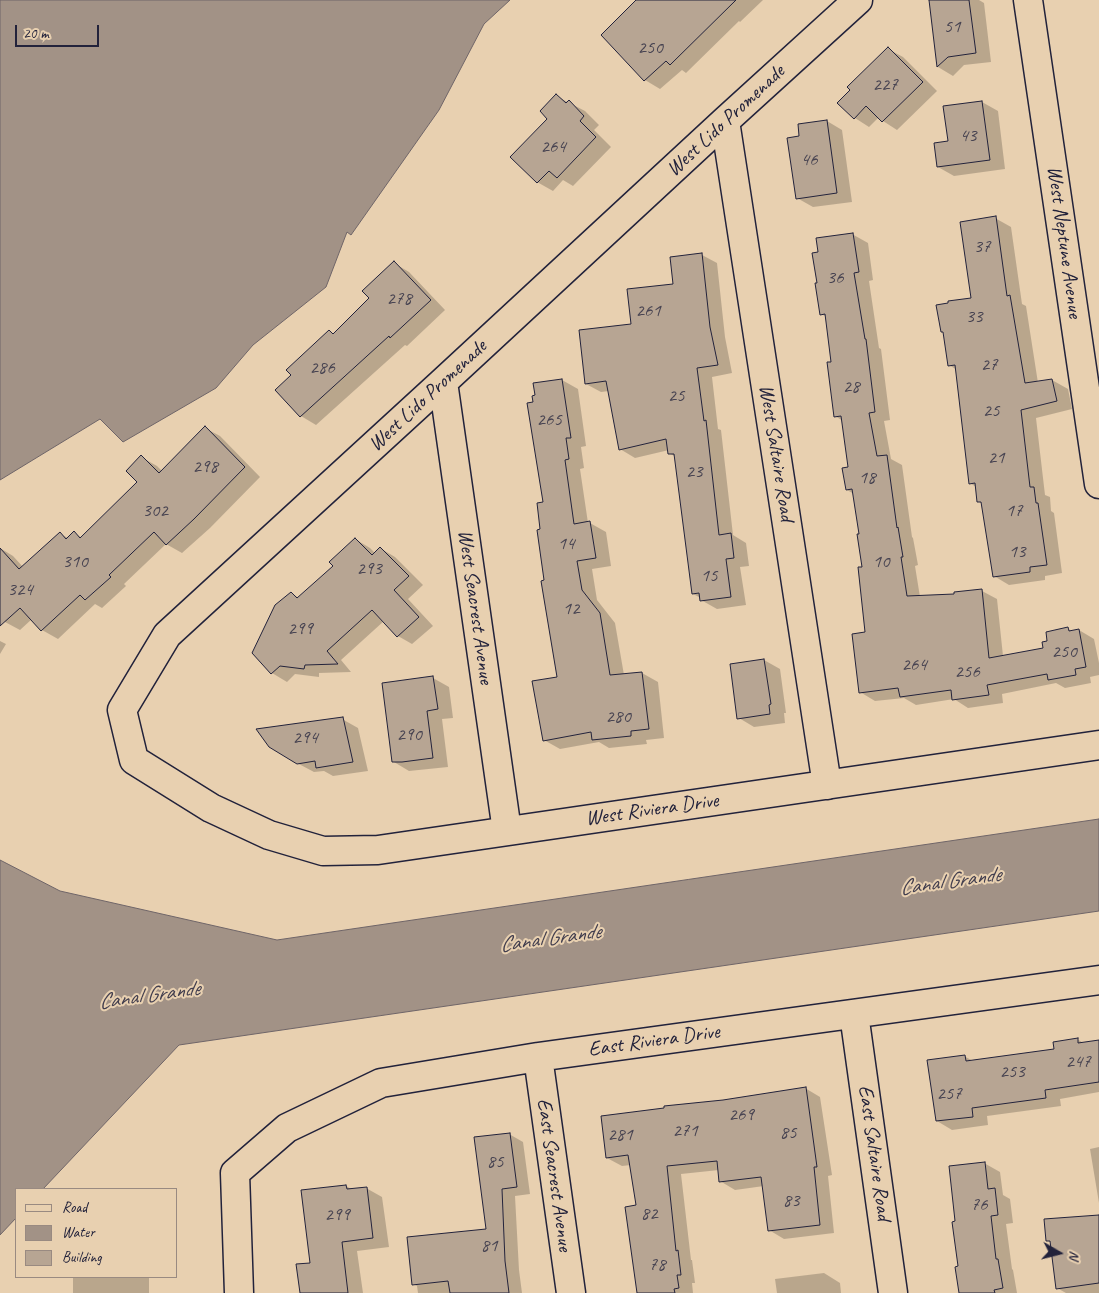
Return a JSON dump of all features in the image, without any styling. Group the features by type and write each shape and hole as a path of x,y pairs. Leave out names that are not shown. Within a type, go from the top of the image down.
{"street":[{"name":"West Lido Promenade","path":"211,808 134,760 122,710 167,635 858,0"},
{"name":"West Neptune Avenue","path":"1028,0 1099,484"},
{"name":"West Saltaire Road","path":"725,121 827,785"},
{"name":"West Seacrest Avenue","path":"443,382 507,831"},
{"name":"West Riviera Drive","path":"211,808 269,835 323,851 378,850 1099,745"},
{"name":"East Riviera Drive","path":"239,1293 235,1173 287,1128 381,1083 538,1057 1099,980"},
{"name":"East Saltaire Road","path":"854,1014 893,1293"},
{"name":"East Seacrest Avenue","path":"538,1057 571,1293"}],"water":[{"path":"0,0 510,0 484,24 439,110 351,235 347,232 326,287 253,345 216,388 123,442 100,419 0,480"},
{"name":"Canal Grande","path":"1099,819 1099,911 179,1045 44,1188 15,1188 15,1219 0,1235 0,860 60,891 277,940"}],"building":[{"path":"636,0 736,0 670,65 666,61 644,81 601,35"},
{"path":"929,0 969,0 976,53 948,57 937,67"},
{"path":"888,47 923,82 882,122 866,106 854,119 837,103 850,90 847,87"},
{"path":"556,94 566,103 569,100 584,116 580,121 596,137 557,178 549,171 537,183 510,157 547,119 540,111"},
{"path":"982,101 990,160 937,167 934,143 948,141 943,106"},
{"path":"827,120 837,193 796,199 787,138 799,136 798,124"},
{"path":"996,216 1007,296 1010,295 1025,383 1052,379 1057,401 1021,410 1030,487 1034,487 1036,503 1038,503 1047,565 1030,567 1030,572 993,577 981,502 977,502 975,483 969,484 955,365 948,366 943,332 941,332 936,305 948,303 948,301 971,298 960,222"},
{"path":"853,233 859,272 854,273 866,339 875,412 869,413 877,456 887,455 903,557 901,557 907,596 954,594 954,592 982,589 989,658 1043,648 1042,642 1047,641 1046,632 1068,627 1069,631 1079,629 1086,667 1075,669 1076,675 1048,680 1047,674 987,685 989,695 952,700 951,690 900,697 898,688 859,693 852,634 865,632 858,567 862,567 857,534 859,534 852,489 846,490 842,468 848,467 841,416 834,417 827,362 831,362 825,314 820,315 812,253 818,252 816,238"},
{"path":"702,253 710,327 718,365 697,368 704,421 706,420 719,535 731,533 734,558 726,559 731,597 700,601 699,593 692,594 674,454 668,454 666,439 619,450 606,381 585,384 579,330 631,324 627,289 673,284 670,257"},
{"path":"394,261 431,300 300,417 275,390 291,375 286,370 329,330 333,334 369,298 362,291"},
{"path":"562,379 571,438 566,438 569,459 565,460 574,524 590,521 596,558 577,561 582,590 600,613 610,675 642,672 649,729 631,731 631,736 592,740 591,732 543,741 532,681 557,677 541,581 544,580 537,530 540,529 537,503 543,502 527,403 533,402 532,396 535,395 533,383"},
{"path":"205,426 245,467 194,519 166,545 154,532 109,575 111,577 85,600 80,595 41,631 20,608 0,626 0,548 19,569 60,532 66,539 74,531 80,538 137,482 126,471 141,455 159,473"},
{"path":"355,538 372,555 380,547 409,576 394,590 419,617 397,637 372,610 327,651 338,664 305,665 304,669 280,666 271,674 252,653 275,605 291,592 297,598 333,566 329,562"},
{"path":"764,659 771,704 769,705 770,714 737,719 730,664"},
{"path":"433,676 438,709 427,711 433,758 392,762 382,683"},
{"path":"343,717 353,762 316,768 315,761 297,764 269,747 256,729"},
{"path":"1078,1038 1078,1043 1099,1040 1099,1082 1045,1090 1046,1098 972,1108 973,1117 936,1121 927,1060 965,1055 966,1061 1054,1049 1053,1042"},
{"path":"806,1087 817,1167 814,1167 820,1225 768,1231 761,1177 719,1182 717,1161 667,1166 676,1251 678,1250 681,1275 677,1275 679,1288 674,1289 675,1293 637,1293 625,1207 636,1205 628,1155 606,1158 601,1116"},
{"path":"510,1133 517,1187 502,1189 505,1261 509,1293 450,1293 448,1281 412,1285 407,1237 486,1229 474,1137"},
{"path":"985,1162 988,1189 995,1188 998,1215 991,1216 996,1259 998,1259 1003,1288 994,1290 995,1293 959,1293 955,1267 958,1266 952,1222 955,1221 949,1166"},
{"path":"346,1185 347,1189 367,1187 373,1238 342,1242 348,1293 300,1293 296,1264 310,1263 301,1190"},
{"path":"1099,1215 1099,1283 1056,1289 1050,1241 1046,1241 1044,1219"}]}
